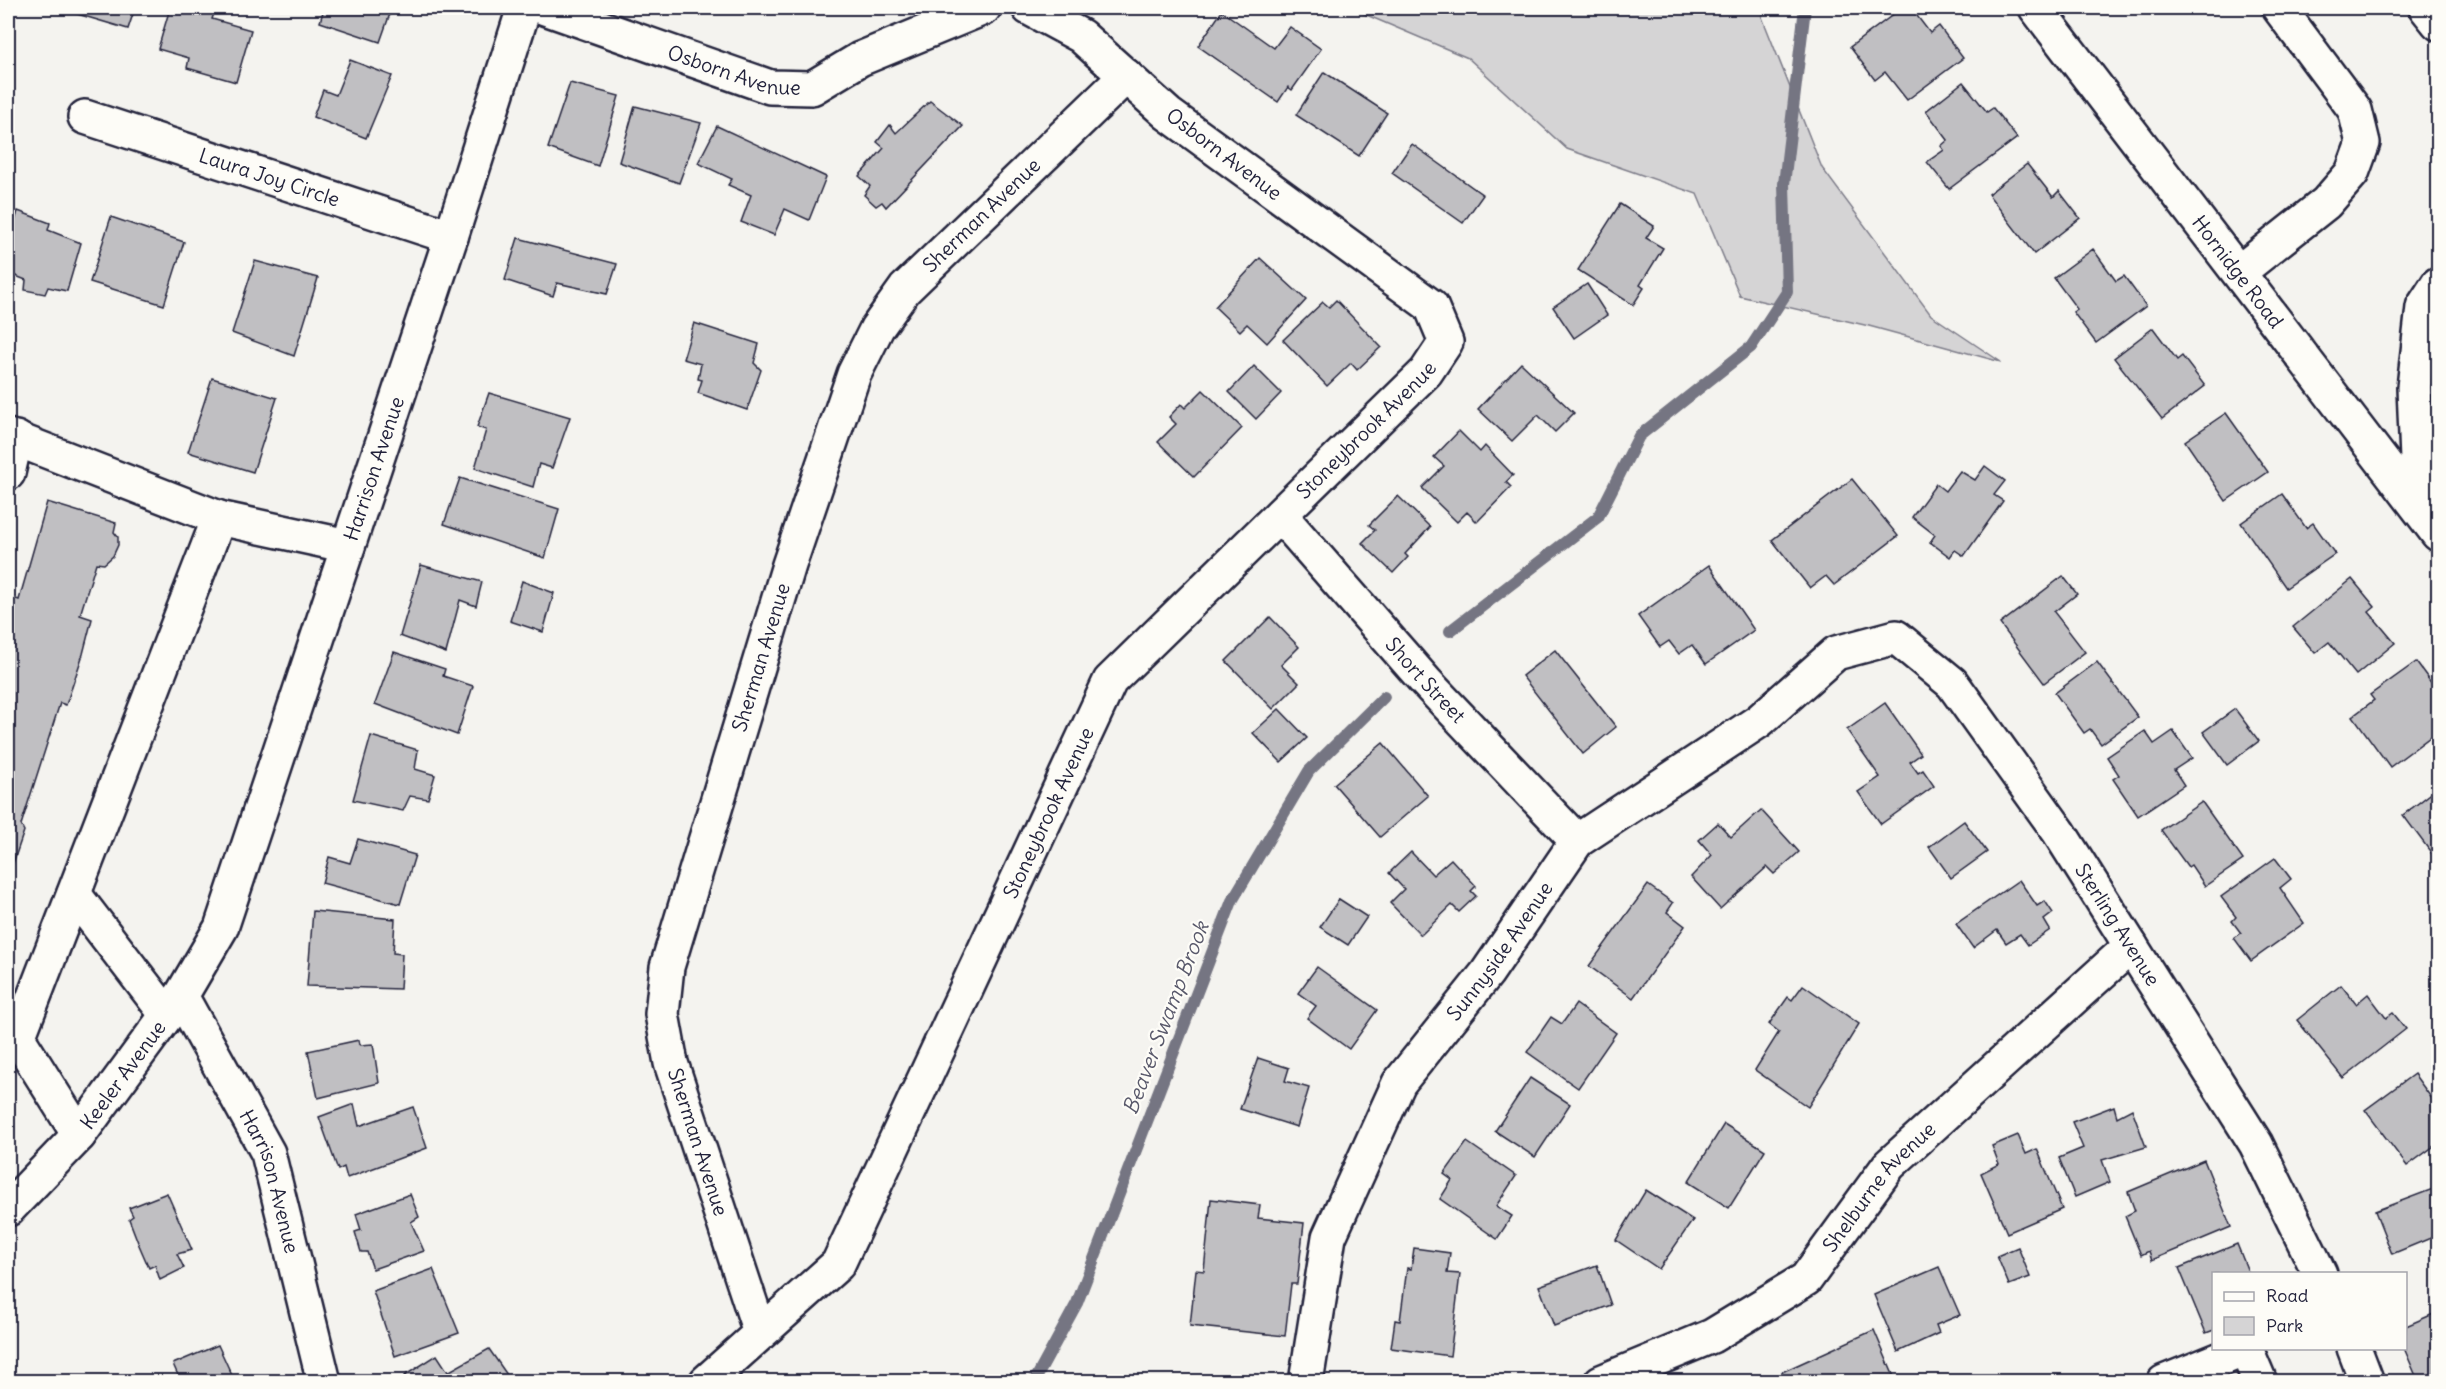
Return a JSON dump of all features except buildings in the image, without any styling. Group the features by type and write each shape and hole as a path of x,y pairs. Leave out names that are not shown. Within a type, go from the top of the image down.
{"street":[{"name":"Harrison Avenue","path":"220,928 451,237 524,8"},
{"name":"Osborn Avenue","path":"545,8 770,87 812,88 860,59 984,8"},
{"name":"Osborn Avenue","path":"1029,8 1081,36 1168,114 1421,299"},
{"name":"Hornidge Road","path":"2036,8 2439,534"},
{"path":"2239,272 2326,203 2352,173 2363,143 2355,110 2279,8"},
{"path":"2426,8 2439,23"},
{"name":"Sherman Avenue","path":"760,1332 671,1063 662,1014 667,967 789,565 854,374 877,328 905,289 1126,76"},
{"name":"Laura Joy Circle","path":"85,117 451,237"},
{"path":"2419,508 2414,387 2423,307 2439,284"},
{"name":"Stoneybrook Avenue","path":"706,1382 838,1264 1110,681 1426,372 1446,342 1431,306 1421,299"},
{"path":"8,472 12,437 219,518 348,546"},
{"name":"Short Street","path":"1280,515 1426,682 1577,840"},
{"path":"79,1135 18,1038 219,518"},
{"name":"Sterling Avenue","path":"1861,646 1896,637 1952,683 2059,832 2256,1144 2319,1272"},
{"name":"Sunnyside Avenue","path":"1306,1382 1329,1238 1400,1083 1487,973 1577,840 1759,721 1836,653 1861,646"},
{"name":"Harrison Avenue","path":"74,894 174,1005 268,1153 324,1382"},
{"name":"Keeler Avenue","path":"8,1209 79,1135 174,1005 220,928"},
{"name":"Shelburne Avenue","path":"1601,1382 1712,1336 1806,1279 1889,1165 2131,946"},
{"path":"2164,1382 2244,1350"},
{"path":"2247,1350 2260,1382"},
{"path":"2355,1350 2367,1382"}],"green space":[{"path":"1350,8 1765,8 1762,17 1822,168 1931,315 2001,362 1869,326 1740,296 1697,194 1567,149 1468,58"}],"waterway":[{"name":"Beaver Swamp Brook","path":"1450,631 1598,517 1639,436 1751,347 1787,292 1784,184 1805,8"},
{"name":"Beaver Swamp Brook","path":"1034,1382 1077,1303 1232,901 1309,771 1384,697"}]}
